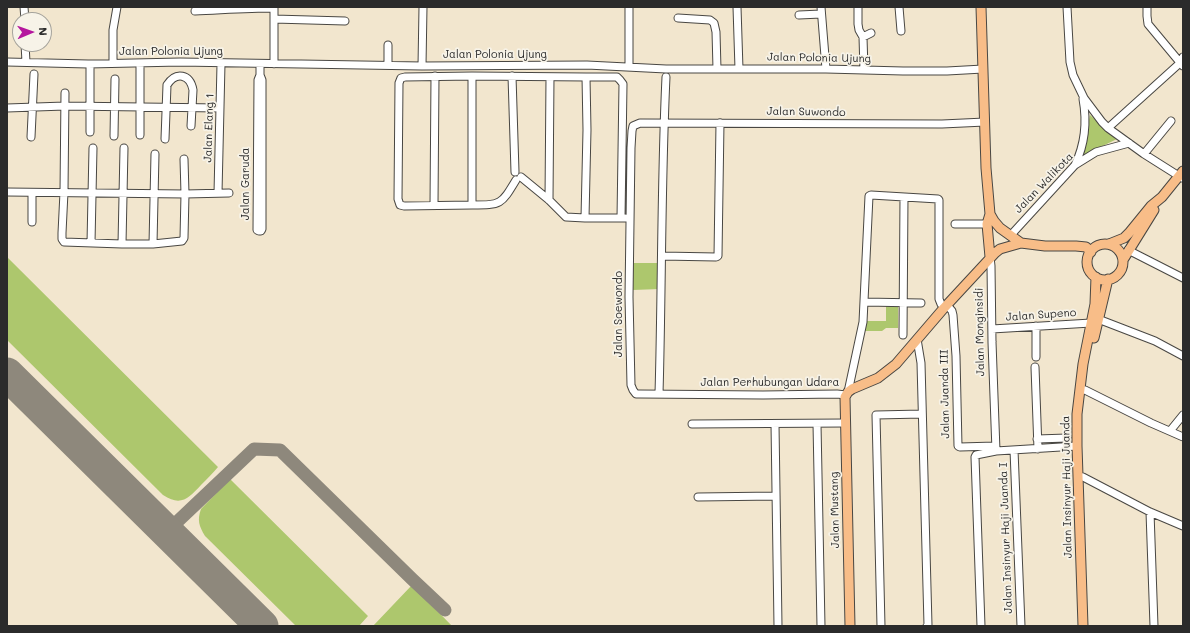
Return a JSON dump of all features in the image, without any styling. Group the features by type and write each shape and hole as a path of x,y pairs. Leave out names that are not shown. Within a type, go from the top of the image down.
{"main road":[{"name":"Jalan Monginsidi","path":"981,7 986,168 990,214 987,224 990,257"},
{"path":"1108,244 1116,247 1121,252 1123,265 1118,274 1108,279 1102,279 1092,273 1089,268 1088,257 1091,252 1097,246 1108,244 1124,238 1151,206 1162,197 1182,175"},
{"path":"1123,260 1162,197"},
{"path":"990,214 994,222 1010,236 1021,243 1045,246 1086,247 1091,252"},
{"name":"Jalan Perhubungan Udara","path":"847,393 852,389 878,378 896,364 990,257 1000,250 1021,243"},
{"name":"Jalan Insinyur Haji Juanda","path":"1088,626 1082,431 1085,390 1094,321 1096,276"},
{"name":"Jalan Insinyur Haji Juanda","path":"1083,626 1077,414 1083,364 1094,321 1108,279"},
{"name":"Jalan Mustang","path":"847,393 844,401 850,626"}],"street":[{"path":"113,63 113,30 117,7"},
{"path":"195,10 233,10 274,7 274,64"},
{"path":"422,66 423,7"},
{"path":"628,67 629,7"},
{"path":"737,7 740,69"},
{"path":"858,7 858,27 863,38 864,70"},
{"path":"899,7 901,31"},
{"path":"1067,7 1070,62 1073,76 1081,92 1102,122 1108,128 1144,154 1182,175"},
{"path":"1108,128 1182,62 1148,24 1147,7"},
{"path":"799,15 821,10 826,69"},
{"path":"678,18 710,20 714,23 716,32 717,68"},
{"path":"274,19 345,21"},
{"path":"863,38 871,33"},
{"path":"388,45 388,65"},
{"path":"25,52 26,62"},
{"name":"Jalan Polonia Ujung","path":"7,62 90,64 180,62 221,64 422,66 587,65 666,69 717,68 910,71 983,69"},
{"path":"180,62 180,75"},
{"path":"140,63 140,135"},
{"path":"90,64 90,132"},
{"name":"Jalan Elang 1","path":"218,193 221,64"},
{"name":"Jalan Garuda","path":"259,192 260,64"},
{"path":"32,137 34,74"},
{"path":"165,139 167,85 172,78 180,75 186,77 192,85 191,126"},
{"path":"512,76 514,172 519,172 521,175 510,192 499,203 493,205 400,205 398,199 399,82 403,77 435,76 512,76 617,77 623,84 621,218"},
{"path":"434,205 435,76"},
{"path":"472,76 472,205"},
{"path":"549,200 550,77"},
{"path":"585,218 587,130 586,77"},
{"path":"660,394 666,77"},
{"path":"114,136 115,78"},
{"path":"1075,165 1079,156 1085,130 1085,110 1081,92"},
{"path":"65,93 63,241 68,243 122,244 153,244 183,241 185,194 184,159"},
{"path":"7,108 65,106 115,108 220,108"},
{"path":"1144,154 1171,121"},
{"name":"Jalan Suwondo","path":"632,131 633,126 637,123 942,124 985,122"},
{"path":"662,256 718,256 720,123"},
{"name":"Jalan Soewondo","path":"632,131 629,297 631,382 633,390 636,394"},
{"name":"Jalan Walikota","path":"1010,236 1075,165 1096,152 1128,143"},
{"path":"91,243 93,148"},
{"path":"122,244 124,148"},
{"path":"153,244 155,154"},
{"path":"519,179 549,200 566,217 630,218"},
{"path":"7,192 123,194 229,193"},
{"path":"32,193 32,222"},
{"path":"847,393 863,322 869,196 938,199 940,201 939,299 941,304 946,306"},
{"path":"903,335 904,197"},
{"path":"956,224 987,224"},
{"path":"1128,250 1183,278"},
{"name":"Jalan Monginsidi","path":"990,257 995,449"},
{"path":"864,302 921,303"},
{"name":"Jalan Juanda III","path":"946,306 952,311 953,315 956,356 958,446 995,449"},
{"name":"Jalan Supeno","path":"992,329 1094,321 1155,341 1183,356"},
{"path":"1036,326 1036,357"},
{"path":"917,339 921,363 927,626"},
{"path":"1035,367 1038,449"},
{"path":"1085,390 1151,423 1183,437"},
{"name":"Jalan Perhubungan Udara","path":"636,394 763,395 847,393"},
{"path":"881,626 876,415 922,414"},
{"path":"1170,431 1183,415"},
{"path":"692,424 845,423"},
{"path":"775,424 778,626"},
{"path":"817,424 821,626"},
{"path":"1037,439 1067,438"},
{"path":"981,626 975,457 978,454 995,449 1014,450 1077,446"},
{"name":"Jalan Insinyur Haji Juanda I","path":"1014,450 1020,626"},
{"path":"1083,477 1150,512 1183,526"},
{"path":"698,497 776,496"},
{"path":"1150,512 1154,626"}],"green space":[{"path":"1090,115 1117,139 1082,156"},
{"path":"7,257 218,467 197,490 180,501 169,499 163,495 7,340"},
{"path":"633,263 659,263 660,289 633,290"},
{"path":"886,303 898,303 898,328 886,328 882,331 864,331 865,321 886,321"},
{"path":"230,479 368,616 359,626 296,626 205,536 199,523 201,509"},
{"path":"412,585 452,626 373,626"}],"taxiway":[{"path":"178,521 254,449 280,450 445,610"}],"runway":[{"path":"7,374 262,626"}]}
